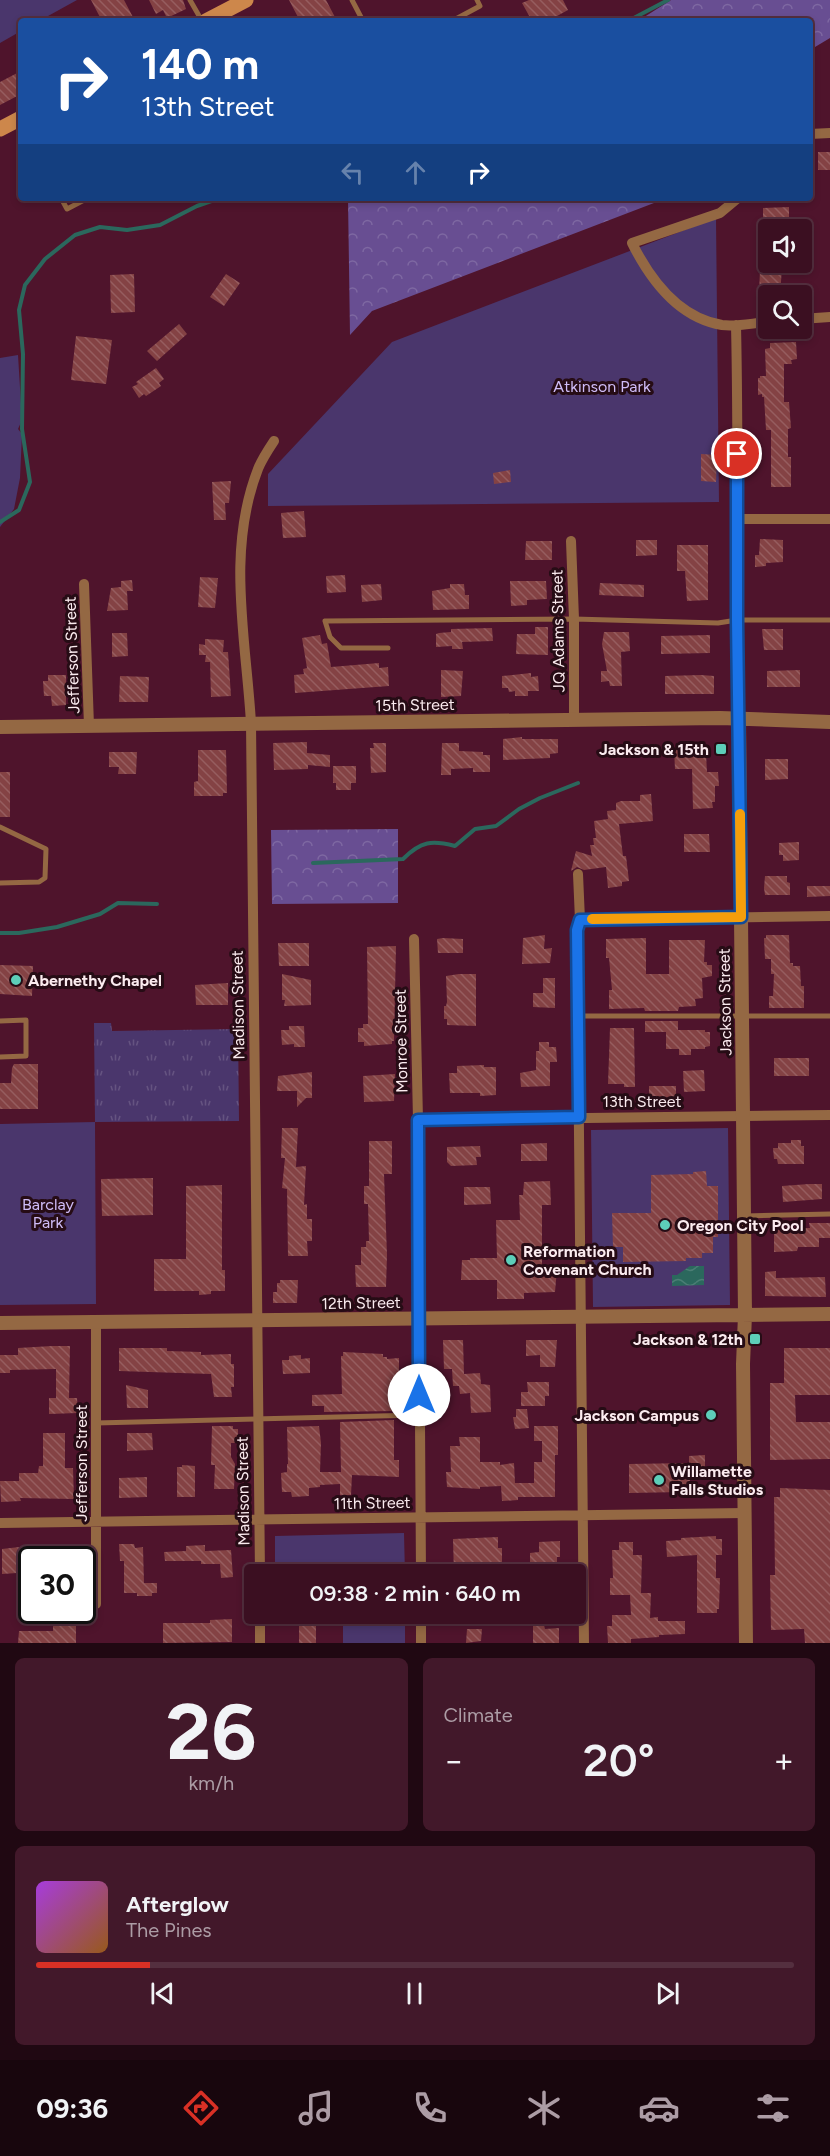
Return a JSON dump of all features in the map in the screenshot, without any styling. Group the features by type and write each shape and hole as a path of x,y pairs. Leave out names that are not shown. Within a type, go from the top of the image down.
{"main road":[{"path":"214,18 246,0"},
{"path":"0,129 18,120"}],"street":[{"path":"813,134 830,133"},
{"path":"735,201 727,208 701,220 632,243 643,266 658,286 683,307 707,320 721,324 758,323"},
{"path":"812,318 830,317"},
{"name":"Jackson Street","path":"736,325 739,440 736,519 745,1315 743,1353 746,1643"},
{"name":"Madison Street","path":"260,1564 251,723 242,629 241,540 259,467 274,441"},
{"path":"736,519 830,519"},
{"name":"JQ Adams Street","path":"571,541 574,720"},
{"name":"Jefferson Street","path":"84,584 89,726"},
{"name":"15th Street","path":"0,727 739,719 830,722"},
{"path":"578,874 584,1643"},
{"path":"580,920 830,916"},
{"name":"Monroe Street","path":"414,939 418,1120 421,1564"},
{"name":"13th Street","path":"418,1120 830,1115"},
{"name":"12th Street","path":"0,1323 830,1314"},
{"name":"Jefferson Street","path":"95,1546 96,1321"},
{"name":"11th Street","path":"0,1523 744,1513"},
{"path":"260,1624 260,1643"},
{"path":"421,1624 422,1643"}],"lane":[{"path":"190,0 211,18"},
{"path":"352,0 361,18"},
{"path":"458,18 480,6 477,0"},
{"path":"63,201 67,209 82,201"},
{"path":"388,648 341,648 330,636 325,621 830,620"},
{"path":"0,827 46,849 45,878 39,882 0,883"},
{"path":"578,1016 830,1016"},
{"path":"0,1021 26,1020 26,1056 0,1057"},
{"path":"744,1216 830,1214"},
{"path":"96,1423 419,1415"}],"green space":[{"path":"0,0 77,0 44,18 18,18 18,33 0,43"},
{"path":"671,0 830,0 830,38 813,48 813,18 643,18"},
{"path":"348,201 659,201 372,311 350,335"},
{"name":"Atkinson Park","path":"716,218 719,502 268,506 268,474 392,342"},
{"path":"18,355 22,420 18,429 22,434 20,478 14,509 0,527 0,358"},
{"path":"398,829 398,903 272,904 271,830"},
{"path":"94,1023 111,1023 112,1031 238,1029 239,1121 95,1122"},
{"name":"Barclay Park","path":"95,1122 96,1304 0,1305 0,1124"},
{"name":"Oregon City Pool","path":"728,1128 730,1305 593,1307 591,1130"},
{"path":"404,1533 405,1564 275,1564 275,1536"},
{"path":"343,1624 405,1624 405,1643 343,1643"}],"water":[{"name":"Oregon City Pool","path":"690,1266 704,1266 704,1285 672,1286 672,1275 677,1275"}],"building":[{"path":"91,0 124,0 133,18 100,18"},
{"path":"149,0 183,0 186,9 167,18 163,10 156,14"},
{"path":"289,0 326,0 335,18 298,18"},
{"path":"529,0 563,0 568,10 553,18 530,18 522,3"},
{"path":"18,73 18,96 0,105 0,82"},
{"path":"818,152 830,152 830,170 818,170"},
{"path":"789,207 789,219 763,219 763,208"},
{"path":"760,273 782,273 781,285 759,285"},
{"path":"134,274 135,312 111,313 110,275"},
{"path":"226,274 240,283 224,306 210,297"},
{"path":"179,324 187,334 157,361 147,351"},
{"path":"76,336 112,340 106,384 71,380"},
{"path":"796,342 797,359 791,360 792,364 784,364 784,402 789,402 791,428 788,429 788,457 791,457 791,487 771,487 771,430 766,430 764,397 762,394 758,395 758,378 766,376 765,349 770,348 770,343"},
{"path":"156,368 164,379 159,383 161,386 139,398 132,387"},
{"path":"701,454 717,455 716,482 701,481"},
{"path":"510,470 511,482 494,484 493,473"},
{"path":"231,481 229,503 225,503 226,520 214,520 212,482"},
{"path":"304,511 306,537 283,538 281,513"},
{"path":"760,539 783,540 783,562 766,563 766,566 755,567 755,555 759,555"},
{"path":"636,540 657,540 657,555 636,556"},
{"path":"526,541 552,541 552,560 525,560"},
{"path":"677,545 708,545 708,600 687,601 685,571 677,571"},
{"path":"345,575 346,592 327,593 326,576"},
{"path":"200,577 218,578 215,608 198,607"},
{"path":"132,580 133,591 127,591 128,610 107,611 111,588 121,587 121,581"},
{"path":"510,581 546,581 547,599 527,600 527,605 511,606"},
{"path":"600,583 644,585 644,597 599,595"},
{"path":"381,584 382,600 362,602 361,585"},
{"path":"450,584 464,584 465,595 469,595 469,609 433,610 432,591 450,588"},
{"path":"535,627 548,627 548,655 516,654 517,634 535,634"},
{"path":"492,628 493,641 462,642 463,649 452,649 452,646 436,647 436,634 451,632 451,629"},
{"path":"762,629 783,629 783,650 764,650"},
{"path":"604,632 629,632 630,651 621,652 622,686 610,686 609,681 601,682 601,671 607,671 602,644"},
{"path":"112,633 127,633 128,656 112,657"},
{"path":"320,635 322,644 327,643 331,667 379,663 379,668 388,667 389,686 295,693 294,675 304,674 303,669 307,668 302,638"},
{"path":"710,635 710,653 661,654 661,636"},
{"path":"205,639 224,640 223,652 228,652 231,696 211,697 210,662 205,662 206,655 199,655 199,644 205,645"},
{"path":"441,670 463,671 461,696 441,697"},
{"path":"800,670 800,687 767,687 767,671"},
{"path":"531,673 531,677 538,676 539,691 528,691 528,696 515,696 515,691 509,692 508,688 502,688 502,676"},
{"path":"48,675 66,675 66,705 52,706 51,696 44,696 43,681 48,681"},
{"path":"120,676 149,677 148,702 119,702"},
{"path":"665,676 714,676 714,694 665,694"},
{"path":"522,737 522,739 558,739 558,753 550,754 550,758 503,760 503,739"},
{"path":"307,742 307,753 330,755 330,767 308,765 308,769 274,770 273,743"},
{"path":"373,743 386,743 386,772 371,773 370,748 374,748"},
{"path":"442,743 459,743 459,751 483,752 483,755 490,755 490,772 473,772 473,768 451,769 451,775 441,775"},
{"path":"695,748 696,755 706,754 707,772 718,772 719,786 715,786 713,808 693,809 692,769 675,769 674,749"},
{"path":"198,750 226,750 227,793 223,793 223,796 194,796 194,782 198,781"},
{"path":"109,752 137,752 136,774 118,774 119,767 109,767"},
{"path":"765,759 788,759 788,779 765,780"},
{"path":"333,766 356,766 356,783 351,783 351,790 336,790 336,783 333,783"},
{"path":"0,772 10,772 10,817 0,817"},
{"path":"651,794 653,821 619,824 629,881 622,882 622,886 608,888 606,867 584,870 577,867 571,871 576,851 592,856 590,845 594,845 593,838 596,838 594,821 608,819 607,811 616,810 616,803 640,801 640,795"},
{"path":"684,834 709,834 710,852 684,852"},
{"path":"799,842 799,860 783,861 783,855 779,855 779,843"},
{"path":"765,876 787,876 787,882 790,883 790,895 765,895"},
{"path":"807,886 830,886 830,896 807,897"},
{"path":"545,935 544,949 552,948 550,963 522,964 523,938"},
{"path":"766,935 789,935 790,963 793,963 793,966 800,966 801,986 804,986 804,1008 769,1008 769,996 773,996 774,974 771,974 771,959 765,959 764,938"},
{"path":"646,938 646,974 669,974 669,940 705,940 704,962 712,965 712,976 702,978 703,998 695,999 696,1006 679,1007 678,1011 645,1011 644,1008 609,1009 609,990 612,990 609,958 606,958 606,939"},
{"path":"437,939 463,939 463,953 438,953"},
{"path":"278,943 309,943 309,966 279,966"},
{"path":"396,946 394,1041 392,1044 364,1046 364,1042 358,1042 358,1028 363,1028 363,1024 368,1024 367,947"},
{"name":"Abernethy Chapel","path":"0,965 33,966 32,996 0,994"},
{"path":"282,974 311,980 311,1005 284,1006"},
{"path":"476,974 476,1026 447,1025 447,1019 444,1019 444,1006 447,1002 446,976"},
{"path":"543,978 555,978 555,1008 533,1007 533,993 543,993"},
{"path":"228,983 228,1005 196,1005 195,985"},
{"path":"645,1021 678,1021 678,1030 705,1030 705,1032 710,1032 710,1046 705,1049 691,1049 691,1055 679,1055 679,1049 666,1049 666,1032 645,1032"},
{"path":"289,1026 304,1026 305,1047 294,1047 294,1044 282,1045 281,1030 289,1030"},
{"path":"610,1028 634,1028 635,1087 608,1084"},
{"path":"539,1042 549,1042 549,1047 556,1047 557,1062 550,1062 550,1086 521,1087 520,1073 536,1070 536,1051 539,1051"},
{"path":"774,1058 809,1058 809,1076 774,1076"},
{"path":"14,1064 38,1064 38,1109 0,1109 0,1083 11,1083"},
{"path":"484,1065 484,1067 496,1067 496,1095 450,1093 449,1073 457,1073 457,1066"},
{"path":"704,1070 705,1091 684,1092 683,1071"},
{"path":"312,1072 312,1098 306,1098 297,1107 297,1091 277,1091 278,1076"},
{"path":"395,1074 394,1101 364,1102 363,1076"},
{"path":"649,1086 676,1086 676,1098 649,1097"},
{"path":"282,1128 298,1128 296,1167 306,1166 304,1205 307,1204 307,1219 312,1219 312,1241 307,1241 308,1256 288,1256 287,1189 282,1188 285,1158 281,1158"},
{"path":"791,1140 801,1140 801,1146 804,1146 804,1164 778,1164 777,1159 774,1159 773,1148 778,1148 778,1143 791,1143"},
{"path":"369,1141 392,1141 392,1174 384,1174 386,1287 356,1287 355,1265 361,1265 361,1247 366,1247 366,1241 369,1241 368,1204 364,1204 364,1186 369,1186"},
{"path":"547,1143 547,1161 521,1161 521,1144"},
{"path":"480,1146 481,1157 476,1157 477,1165 451,1166 447,1162 447,1147"},
{"name":"Oregon City Pool","path":"706,1171 707,1186 718,1186 718,1237 713,1237 713,1253 702,1253 702,1258 686,1258 686,1261 623,1262 623,1247 613,1247 612,1213 651,1213 651,1175 693,1174 693,1172"},
{"path":"153,1178 153,1215 102,1216 101,1179"},
{"name":"Reformation Covenant Church","path":"550,1181 551,1205 542,1205 542,1270 557,1269 555,1292 524,1293 524,1299 497,1299 497,1280 461,1280 462,1260 497,1258 496,1220 520,1220 519,1195 523,1195 524,1182"},
{"path":"822,1184 822,1199 783,1202 782,1186"},
{"path":"222,1185 222,1270 225,1270 225,1291 211,1291 211,1294 199,1295 199,1291 154,1291 154,1259 186,1259 186,1186"},
{"path":"464,1187 490,1187 491,1204 464,1205"},
{"path":"809,1223 830,1223 830,1238 819,1238 819,1247 798,1247 797,1251 774,1252 774,1228 810,1228"},
{"path":"776,1271 776,1278 825,1277 826,1297 765,1296 765,1272"},
{"path":"280,1280 298,1280 297,1303 273,1303 273,1292 277,1292 277,1283 280,1283"},
{"path":"443,1340 463,1340 464,1374 480,1373 481,1384 490,1385 491,1412 471,1413 470,1393 460,1394 459,1386 453,1386 452,1369 444,1369"},
{"path":"526,1340 557,1340 555,1367 540,1367 540,1355 526,1356"},
{"path":"70,1346 69,1398 77,1398 78,1413 49,1414 49,1398 56,1398 56,1369 10,1370 10,1373 0,1373 0,1355 18,1355 18,1348"},
{"path":"119,1348 167,1348 167,1351 201,1352 201,1355 231,1354 231,1364 234,1364 232,1397 214,1397 211,1374 119,1371"},
{"path":"784,1348 830,1348 830,1395 795,1395 796,1422 830,1422 830,1459 770,1460 770,1383 784,1383"},
{"path":"343,1352 383,1354 383,1357 387,1359 399,1358 399,1379 394,1379 395,1411 324,1412 324,1406 312,1406 312,1395 342,1394 341,1356"},
{"path":"301,1355 301,1359 310,1358 310,1373 283,1374 282,1360 289,1360 289,1356"},
{"path":"527,1382 549,1382 549,1396 545,1396 545,1406 521,1406 521,1392 528,1392"},
{"path":"126,1385 148,1390 148,1408 127,1408"},
{"path":"516,1409 527,1409 529,1428 515,1429 513,1417 516,1417"},
{"path":"394,1420 394,1460 399,1460 399,1477 352,1475 351,1495 340,1495 340,1484 309,1488 309,1496 292,1497 291,1492 282,1492 281,1473 287,1472 288,1464 287,1427 319,1426 320,1472 341,1472 340,1422"},
{"path":"212,1426 233,1426 233,1429 238,1429 238,1443 231,1443 231,1457 235,1464 234,1489 214,1489 215,1465 211,1465"},
{"path":"534,1426 558,1426 555,1497 518,1497 518,1500 502,1501 501,1486 480,1487 480,1489 447,1487 446,1472 451,1472 450,1446 460,1446 459,1437 480,1437 480,1462 500,1462 500,1465 514,1463 515,1483 534,1483 534,1462 542,1462 542,1441 534,1441"},
{"path":"43,1433 65,1433 65,1468 73,1468 74,1499 20,1498 21,1501 1,1502 0,1481 19,1481 19,1473 38,1473 39,1466 43,1466"},
{"path":"127,1433 152,1433 153,1450 127,1451"},
{"name":"Willamette Falls Studios","path":"705,1455 705,1470 690,1470 690,1489 682,1489 682,1492 629,1493 629,1464 689,1463 689,1456"},
{"path":"182,1465 195,1466 195,1497 177,1497 177,1467 182,1467"},
{"path":"147,1477 147,1497 119,1498 119,1478"},
{"path":"780,1488 830,1490 830,1643 805,1643 804,1629 771,1630 770,1575 775,1575 774,1497 780,1497"},
{"path":"716,1536 716,1539 722,1539 722,1555 716,1555 716,1578 720,1578 719,1609 717,1613 697,1613 697,1555 667,1557 666,1541"},
{"path":"498,1537 498,1548 502,1548 502,1564 454,1564 453,1539"},
{"path":"560,1541 560,1557 557,1557 557,1564 530,1564 530,1553 539,1552 539,1542"},
{"path":"619,1542 633,1542 633,1555 642,1555 641,1593 651,1593 650,1618 658,1617 658,1621 685,1621 685,1634 631,1639 631,1643 608,1643 607,1626 612,1626 612,1615 631,1615 630,1595 610,1595 610,1578 613,1578 612,1550 619,1550"},
{"path":"119,1544 134,1544 135,1548 143,1547 144,1583 157,1583 157,1593 152,1593 152,1596 137,1596 137,1593 124,1593 124,1561 120,1561"},
{"path":"205,1545 205,1551 231,1550 233,1577 221,1578 220,1564 201,1564 201,1561 165,1561 164,1552 186,1551 186,1546"},
{"path":"18,1547 18,1573 2,1574 2,1549"},
{"path":"232,1619 232,1642 163,1643 163,1623 210,1623 210,1620"},
{"path":"53,1624 76,1624 76,1643 18,1643 19,1631 53,1631"},
{"path":"533,1625 544,1625 545,1629 559,1628 559,1643 533,1643"},
{"path":"299,1626 316,1626 316,1643 299,1643"},
{"path":"467,1629 482,1629 481,1641 466,1643"}],"waterway":[{"path":"634,18 668,0"},
{"path":"0,522 19,510 30,482 22,429 23,354 19,310 25,285 45,259 75,235 100,227 127,230 160,225 211,201"},
{"path":"313,863 403,859 427,843 455,846 475,829 496,826 519,809 578,783"},
{"path":"0,933 19,933 57,927 100,914 118,903 157,904"}],"slow traffic":[{"path":"592,919 741,917 740,814"}],"place":[{"name":"Jackson & 15th","path":"721,749"},
{"name":"Abernethy Chapel","path":"16,980"},
{"name":"Oregon City Pool","path":"665,1225"},
{"name":"Reformation Covenant Church","path":"511,1260"},
{"name":"Jackson & 12th","path":"755,1339"},
{"name":"Jackson Campus","path":"711,1415"},
{"name":"Willamette Falls Studios","path":"659,1480"}],"route":[{"path":"419,1395 418,1120 579,1117 577,930 580,920 741,917 737,454"}]}
